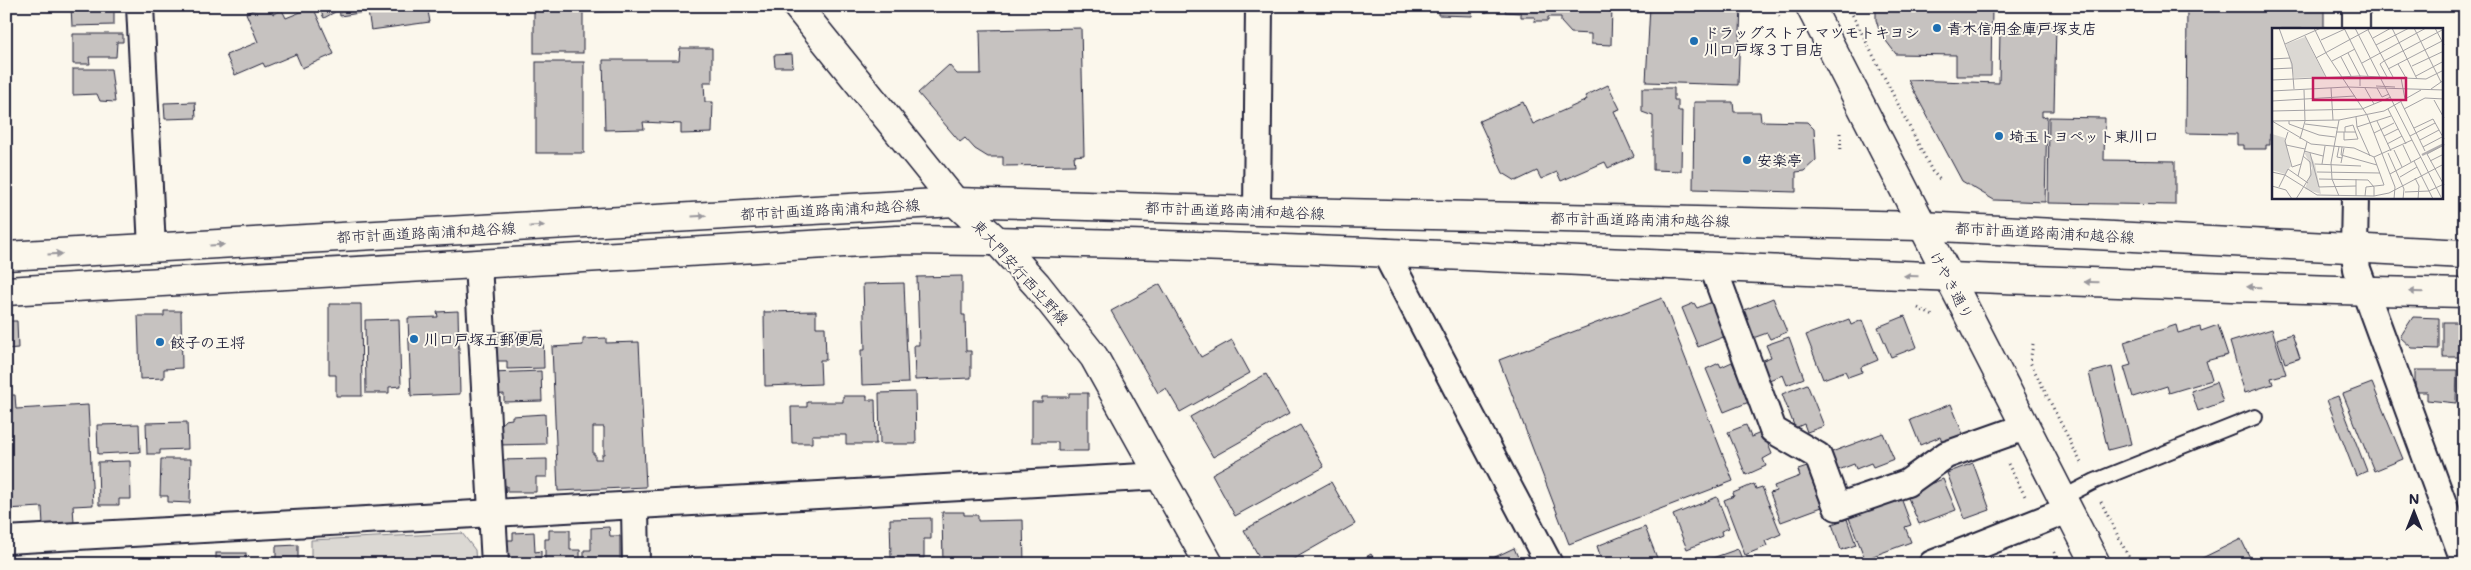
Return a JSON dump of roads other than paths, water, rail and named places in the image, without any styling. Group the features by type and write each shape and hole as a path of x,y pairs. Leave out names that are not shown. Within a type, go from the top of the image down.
{"street":[{"path":"140,6 152,248"},
{"name":"東大門安行西立野線","path":"797,6 955,202 997,241 1037,285 1094,357 1209,564"},
{"path":"1257,211 1259,6"},
{"name":"けやき通り","path":"1810,6 1921,226 2096,564"},
{"path":"2356,6 2356,28"},
{"path":"2355,199 2354,248 2357,269 2367,291 2458,557"},
{"name":"都市計画道路南浦和越谷線","path":"6,256 955,202 1921,226 2465,254"},
{"path":"6,291 897,240 1385,252 1948,277 2465,293"},
{"path":"1385,252 1549,564"},
{"path":"478,264 495,564"},
{"path":"1713,267 1773,430 1818,456 1837,507 1907,483 1946,455 2025,427"},
{"path":"6,540 634,507 1161,476"},
{"path":"1932,564 2065,504"},
{"path":"634,507 636,564"}],"lane":[{"path":"2065,504 2092,483 2255,417"}],"place":[{"name":"青木信用金庫戸塚支店","path":"1937,28"},
{"name":"ドラッグストア マツモトキヨシ 川口戸塚３丁目店","path":"1694,41"},
{"name":"埼玉トヨペット東川口","path":"1999,136"},
{"name":"安楽亭","path":"1747,160"},
{"name":"川口戸塚五郵便局","path":"414,339"},
{"name":"餃子の王将","path":"160,342"}]}
